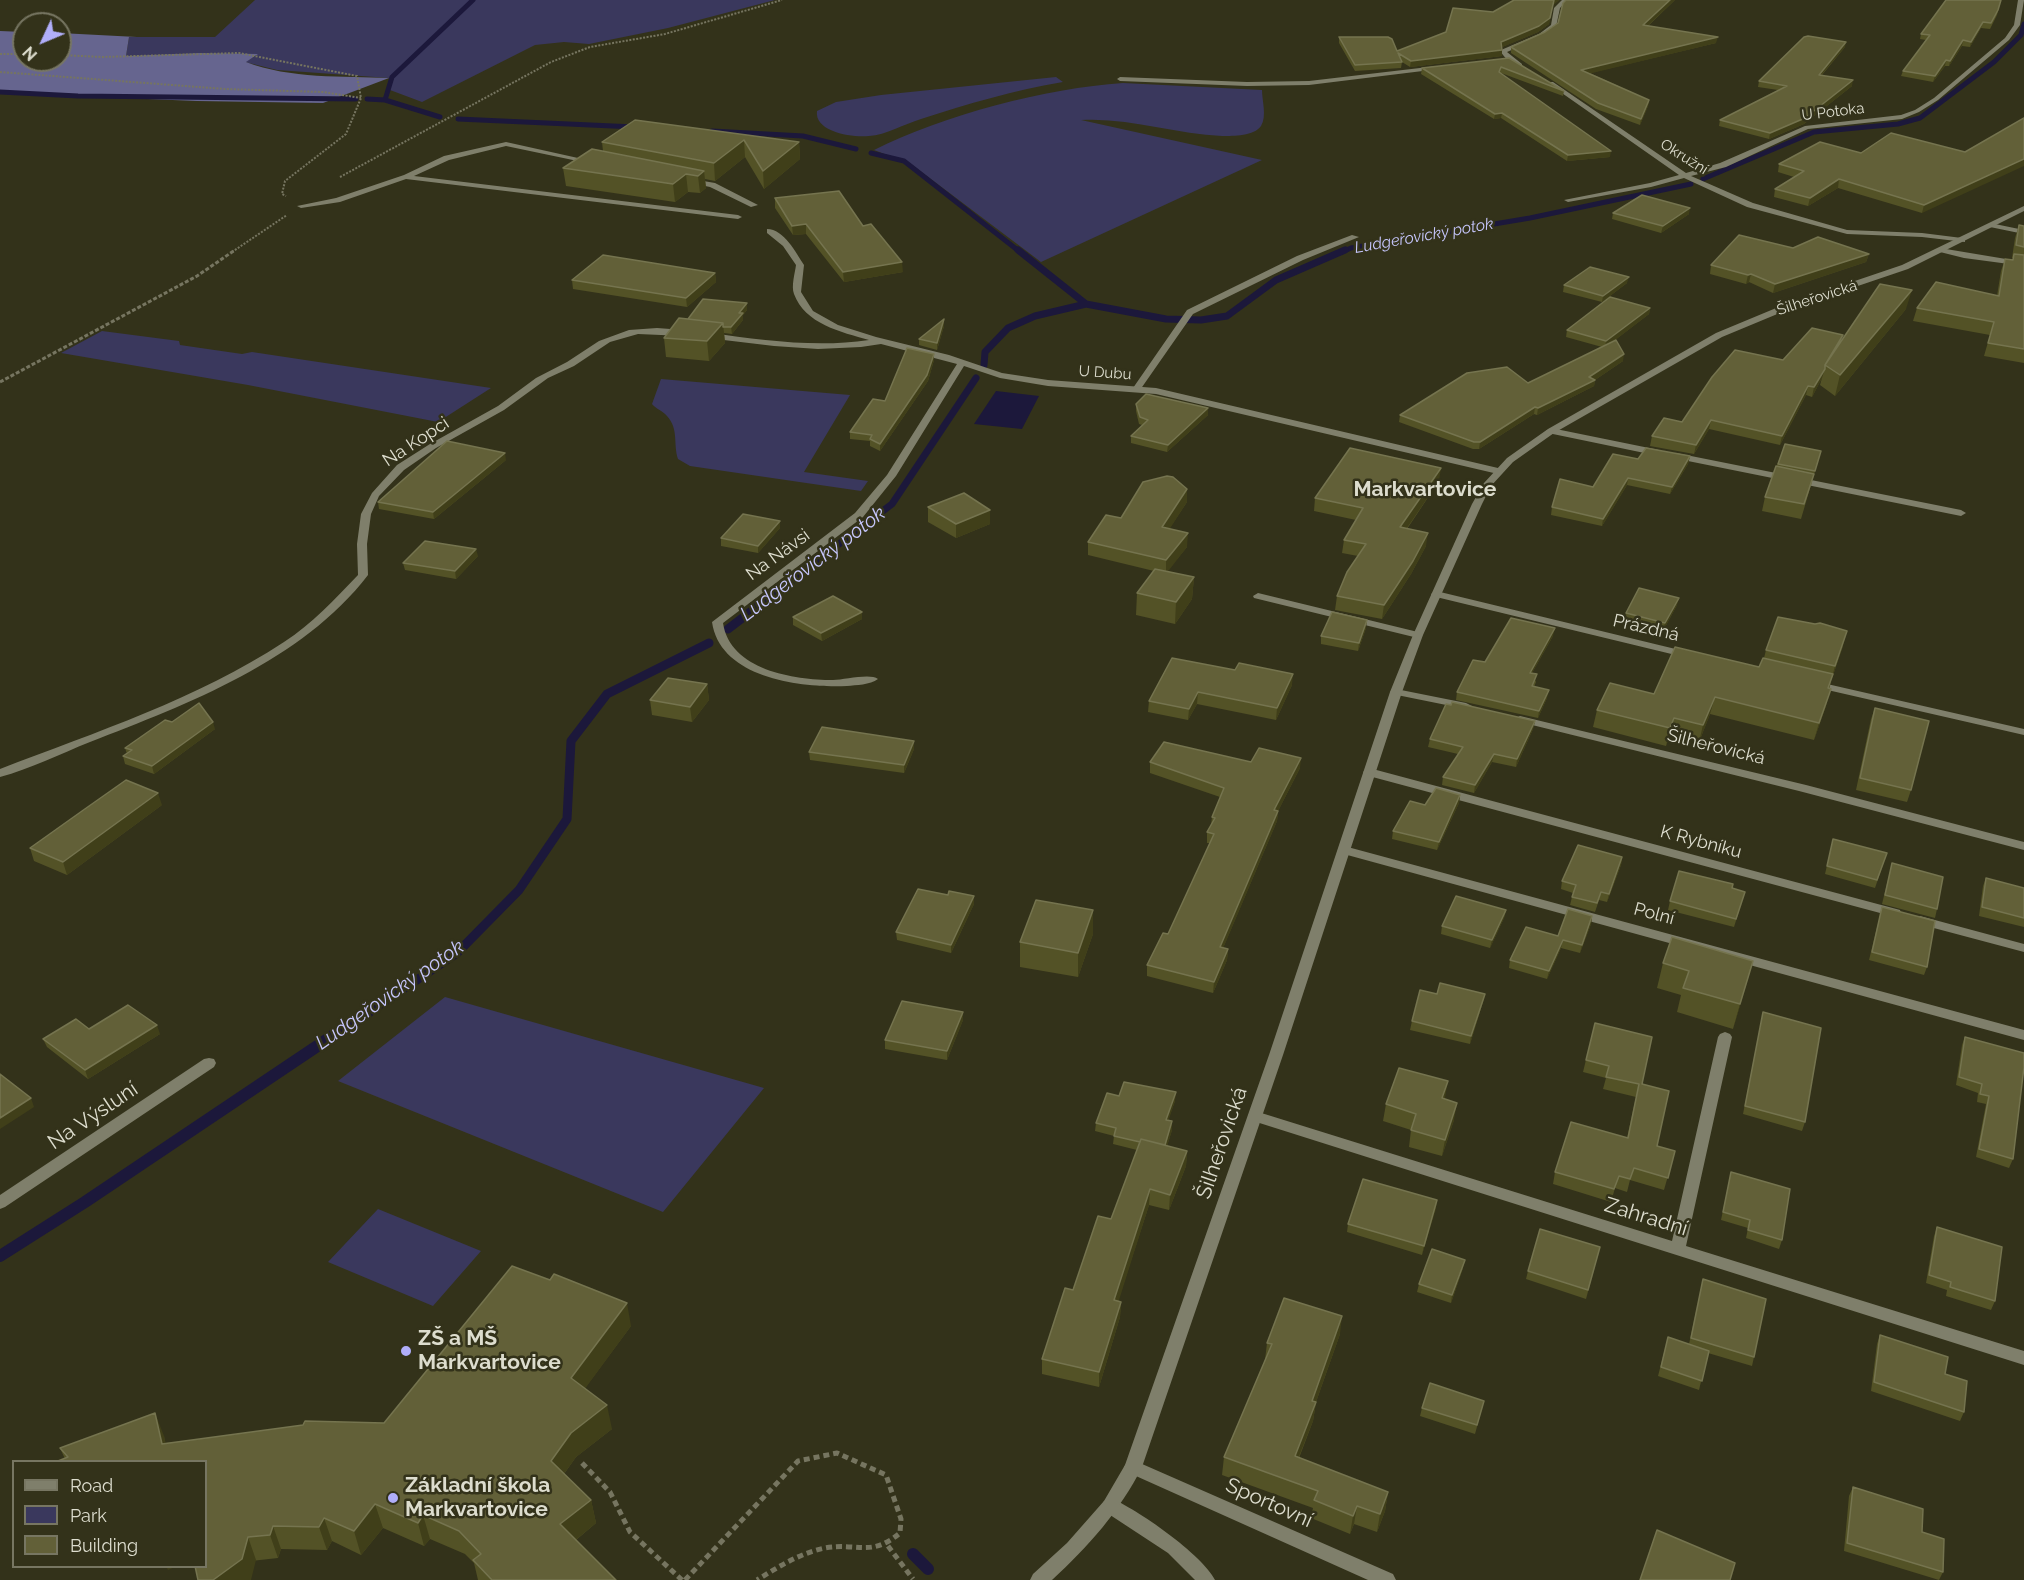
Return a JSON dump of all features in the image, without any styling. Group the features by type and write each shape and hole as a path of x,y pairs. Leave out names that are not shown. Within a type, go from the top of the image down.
{"street":[{"path":"1528,70 1510,60 1503,51 1541,35 1554,26 1557,8 1564,0"},
{"name":"U Potoka","path":"1568,200 1652,185 1723,165 1801,128 1902,117 1917,111 1936,99 2007,39 2017,25 2021,0"},
{"path":"1501,61 1510,60"},
{"path":"1120,79 1247,84 1309,83 1449,67"},
{"name":"Okružní","path":"1546,81 1685,176 1750,205 1847,232 1922,235 1962,240"},
{"path":"301,206 337,200 406,177 447,158 506,144 596,162"},
{"path":"406,177 738,217"},
{"path":"677,178 712,185 754,205"},
{"name":"Šilheřovická","path":"1039,1580 1073,1549 1110,1506 1133,1467 1255,1116 1396,692 1436,594 1487,485 1498,471 1551,431 1719,335 1784,308 1905,267 2024,208"},
{"path":"1992,225 2024,232"},
{"name":"U Dubu","path":"770,231 786,244 800,265 797,292 810,313 835,327 946,357 1000,375 1048,383 1156,391 1421,455 1498,471"},
{"path":"1137,388 1190,312 1300,258 1355,237"},
{"path":"1943,250 1964,256 2024,264"},
{"name":"Na Kopci","path":"0,773 165,709 230,677 288,644 334,606 363,574 361,549 363,522 374,496 391,475 421,454 502,408 544,377 575,362 589,349 612,338 636,332 669,331 692,334"},
{"path":"704,336 825,347 854,347 882,341"},
{"name":"Na Návsi","path":"872,679 853,683 820,684 790,680 741,659 722,642 717,622 860,515 891,476 962,363"},
{"path":"1551,431 1961,513"},
{"name":"Prázdná","path":"1436,594 1703,658"},
{"path":"1258,596 1418,635"},
{"path":"1807,682 2024,732"},
{"path":"1396,692 1482,710"},
{"name":"Šilheřovická","path":"1504,715 2024,846"},
{"name":"K Rybníku","path":"1369,772 2024,948"},
{"name":"Polní","path":"1344,850 2024,1035"},
{"path":"1678,1249 1725,1037"},
{"name":"Na Výsluní","path":"0,1203 209,1063"},
{"name":"Zahradní","path":"1255,1116 2024,1358"},
{"name":"Sportovní","path":"1133,1467 1387,1580"},
{"path":"1110,1506 1173,1547 1197,1568 1206,1580"}],"path":[{"path":"72,56 104,57 239,53 357,76 362,98 346,134 285,181 282,194 301,206"},
{"path":"0,72 83,80 265,91 345,93 362,98"},
{"path":"582,1463 610,1492 630,1532 683,1580 798,1461 823,1454 837,1453 886,1475 901,1519 900,1533 888,1546 867,1550 828,1547 792,1560 757,1580"},
{"path":"888,1546 913,1579"}],"green space":[{"path":"255,0 775,0 668,28 589,44 564,42 535,45 422,102 390,90 389,78 277,70 245,62 257,55 199,53 126,56 129,37 215,37"},
{"path":"1056,77 1063,82 973,103 875,135 845,135 828,129 818,118 817,111 836,102 881,95"},
{"path":"1123,83 1262,90 1263,122 1254,132 1243,135 1204,135 1134,123 1081,120 1262,160 1041,262 911,164 874,150 932,125 996,105 1061,91"},
{"path":"102,331 179,341 180,345 242,354 252,352 491,388 438,422 248,385 61,353"},
{"path":"661,379 850,395 804,472 868,481 861,491 690,466 678,459 671,421 652,404"},
{"path":"445,997 764,1088 663,1212 338,1081"},
{"path":"378,1209 481,1251 433,1306 328,1262"}],"shaded area":[{"path":"0,31 12,32 12,72 72,72 72,34 137,37 129,37 126,56 199,53 258,54 246,62 298,74 389,78 323,103 197,101 0,93"},
{"path":"996,391 1039,396 1022,429 974,424"}],"building":[{"path":"1514,0 1554,0 1550,18 1539,26 1501,42 1502,50 1411,61 1398,53 1402,62 1355,65 1339,37 1388,37 1392,39 1397,51 1446,32 1453,8 1493,12"},
{"path":"1566,0 1670,0 1643,25 1718,37 1581,70 1649,100 1641,119 1598,103 1511,47 1545,32 1558,23 1563,3"},
{"path":"1946,0 2001,0 1991,23 1983,22 1971,42 1963,40 1950,61 1946,60 1935,76 1903,71 1930,35 1921,34"},
{"path":"1804,37 1846,42 1819,75 1853,80 1805,118 1770,133 1720,120 1787,86 1759,81"},
{"path":"1509,58 1564,91 1501,67 1499,72 1611,151 1568,155 1502,113 1495,114 1422,68"},
{"path":"2024,118 2024,159 1924,205 1839,179 1810,198 1775,189 1804,171 1779,164 1820,142 1861,153 1891,133 1965,152"},
{"path":"635,120 799,142 763,171 744,140 714,163 602,142"},
{"path":"592,149 704,171 698,176 686,174 673,184 563,168"},
{"path":"839,191 863,226 871,224 902,262 843,272 806,224 792,226 775,198"},
{"path":"1642,195 1690,208 1663,226 1613,213"},
{"path":"2019,225 2024,226 2024,247 2016,245"},
{"path":"1739,235 1793,248 1818,237 1869,254 1775,284 1751,274 1711,265"},
{"path":"2014,254 2024,255 2024,349 1988,343 1994,322 1917,308 1936,282 1999,296 2005,259 2013,260"},
{"path":"603,255 715,273 686,298 572,280"},
{"path":"1590,267 1629,277 1603,296 1564,285"},
{"path":"1880,284 1912,290 1840,375 1825,365"},
{"path":"1610,297 1650,308 1606,341 1567,330"},
{"path":"703,299 747,303 739,313 743,313 731,327 723,327 723,323 688,319"},
{"path":"679,318 723,323 707,341 664,338"},
{"path":"944,319 937,343 919,339"},
{"path":"1812,328 1843,335 1814,387 1808,386 1782,436 1711,420 1696,445 1652,436 1664,418 1682,422 1712,377 1735,350 1783,360"},
{"path":"1616,340 1624,354 1589,377 1595,380 1538,408 1535,407 1480,442 1474,442 1400,415 1467,373 1507,367 1528,383"},
{"path":"907,348 934,354 927,375 880,444 870,439 872,435 850,432 873,399 885,401"},
{"path":"1146,394 1208,408 1168,445 1131,436 1148,420 1140,417 1136,404"},
{"path":"447,441 505,453 433,512 378,502"},
{"path":"1785,444 1821,451 1815,471 1778,464"},
{"path":"1350,448 1441,468 1400,527 1428,533 1413,561 1384,605 1337,596 1347,572 1366,544 1344,540 1363,508 1315,498"},
{"path":"1646,448 1690,456 1672,487 1628,478 1603,519 1552,507 1560,479 1593,487 1613,454 1638,459"},
{"path":"1776,466 1814,474 1804,504 1765,497"},
{"path":"1167,476 1173,477 1187,489 1162,527 1188,533 1166,560 1088,542 1106,515 1121,518 1143,482"},
{"path":"964,493 990,510 956,524 928,507"},
{"path":"743,514 780,521 758,546 721,538"},
{"path":"425,541 476,549 455,571 403,563"},
{"path":"1155,569 1194,577 1176,602 1137,593"},
{"path":"1639,588 1679,598 1665,623 1626,613"},
{"path":"833,596 862,612 821,633 793,617"},
{"path":"1332,612 1367,620 1359,643 1321,636"},
{"path":"1778,617 1820,623 1847,631 1835,666 1766,650"},
{"path":"1511,618 1555,628 1530,673 1537,674 1532,686 1549,690 1539,711 1457,692 1473,660 1485,662"},
{"path":"1675,647 1759,667 1763,658 1833,674 1828,688 1831,689 1819,723 1715,697 1703,725 1674,718 1670,728 1597,710 1610,683 1654,694"},
{"path":"1172,658 1235,670 1239,663 1293,674 1277,708 1198,692 1189,709 1149,701"},
{"path":"668,678 707,684 690,707 650,700"},
{"path":"1452,702 1535,721 1517,759 1494,754 1475,785 1443,777 1463,747 1430,739 1446,704 1451,705"},
{"path":"199,703 213,722 152,766 123,756 132,750 125,748 165,720 172,722"},
{"path":"1875,708 1929,721 1911,790 1860,778"},
{"path":"822,727 914,741 904,765 809,752"},
{"path":"1164,742 1251,762 1259,748 1301,758 1274,810 1278,811 1220,947 1228,949 1214,982 1147,965 1163,933 1168,934 1214,834 1207,832 1215,818 1212,817 1224,788 1150,762"},
{"path":"126,780 158,793 63,862 30,848 82,811"},
{"path":"1436,788 1460,795 1439,842 1393,831 1410,801 1425,805"},
{"path":"1833,839 1887,853 1877,880 1827,866"},
{"path":"1578,845 1622,857 1609,894 1601,892 1597,903 1572,897 1576,885 1562,881"},
{"path":"1892,863 1943,877 1937,909 1885,895"},
{"path":"1679,871 1733,884 1732,888 1745,892 1736,919 1670,901"},
{"path":"1986,878 2024,888 2024,918 1982,907"},
{"path":"918,889 948,895 949,891 974,896 951,945 896,932"},
{"path":"1456,896 1506,910 1492,940 1442,926"},
{"path":"1036,900 1093,910 1078,953 1020,942"},
{"path":"1882,907 1935,921 1927,967 1872,952"},
{"path":"1568,909 1592,916 1582,945 1563,940 1549,971 1510,960 1526,927 1558,936"},
{"path":"1672,937 1753,961 1740,1004 1683,988 1689,971 1663,963"},
{"path":"1440,983 1485,994 1471,1036 1412,1021 1420,990 1437,994"},
{"path":"902,1001 963,1012 947,1051 885,1040"},
{"path":"128,1005 157,1025 85,1070 43,1039 76,1019 89,1029"},
{"path":"1763,1012 1821,1028 1805,1122 1745,1106"},
{"path":"1595,1023 1652,1037 1642,1084 1669,1091 1657,1146 1675,1151 1668,1178 1634,1168 1630,1179 1619,1176 1614,1189 1555,1172 1571,1122 1628,1138 1639,1084 1606,1077 1609,1066 1586,1060"},
{"path":"1965,1037 2024,1053 2013,1159 1979,1149 1989,1096 1980,1094 1982,1084 1959,1077"},
{"path":"1399,1068 1448,1081 1442,1098 1457,1103 1445,1140 1411,1130 1416,1114 1386,1104"},
{"path":"0,1074 31,1098 0,1118"},
{"path":"1124,1082 1176,1092 1166,1120 1172,1121 1165,1145 1114,1136 1116,1128 1096,1123 1107,1093 1119,1096"},
{"path":"1141,1139 1187,1151 1170,1195 1150,1189 1114,1300 1121,1302 1099,1372 1042,1359 1065,1288 1073,1290 1098,1216 1111,1219"},
{"path":"1731,1172 1790,1189 1782,1240 1748,1230 1750,1220 1723,1212"},
{"path":"1363,1179 1437,1200 1424,1246 1348,1224"},
{"path":"1937,1227 2002,1247 1995,1301 1950,1287 1951,1282 1929,1275"},
{"path":"1540,1229 1600,1247 1588,1290 1528,1271"},
{"path":"1432,1249 1465,1260 1452,1295 1419,1284"},
{"path":"512,1266 550,1280 554,1274 627,1303 571,1378 607,1405 571,1433 551,1461 591,1500 560,1524 616,1580 492,1580 473,1560 481,1554 459,1531 423,1515 418,1523 375,1504 354,1531 324,1518 319,1527 273,1526 270,1535 248,1537 242,1559 213,1580 198,1580 195,1568 207,1568 207,1460 60,1460 68,1457 60,1448 155,1413 162,1444 303,1425 305,1421 384,1423"},
{"path":"1703,1279 1766,1299 1754,1357 1691,1338"},
{"path":"1284,1298 1342,1316 1312,1401 1316,1402 1295,1456 1388,1492 1380,1514 1357,1506 1353,1516 1314,1500 1318,1491 1224,1457 1272,1344 1267,1343"},
{"path":"1880,1335 1948,1357 1945,1374 1967,1381 1964,1412 1874,1382"},
{"path":"1668,1337 1709,1351 1702,1381 1661,1367"},
{"path":"1430,1383 1484,1401 1477,1425 1422,1408"},
{"path":"1853,1487 1923,1509 1922,1532 1944,1539 1943,1572 1847,1543"},
{"path":"1657,1530 1735,1563 1730,1580 1640,1580"}],"waterway":[{"path":"385,100 392,77 473,0"},
{"name":"Ludgeřovický potok","path":"1703,179 1814,132 1898,124 1920,118 1994,62 2021,35 2024,24"},
{"path":"0,92 78,96 356,99"},
{"path":"367,99 385,100"},
{"path":"385,100 440,117"},
{"path":"458,119 635,127"},
{"path":"712,131 803,136 856,149"},
{"path":"871,153 904,161 1020,252"},
{"name":"Ludgeřovický potok","path":"1342,252 1351,248 1530,218 1691,184"},
{"path":"1018,250 1086,304"},
{"name":"Ludgeřovický potok","path":"1086,304 1166,319 1201,320 1227,316 1276,280 1345,250"},
{"name":"Ludgeřovický potok","path":"984,365 985,352 1008,328 1035,316 1086,304"},
{"name":"Ludgeřovický potok","path":"790,581 892,504 976,378"},
{"name":"Ludgeřovický potok","path":"728,629 792,580"},
{"name":"Ludgeřovický potok","path":"366,1014 457,953 519,890 567,819 571,741 607,694 709,643"},
{"name":"Ludgeřovický potok","path":"0,1256 85,1202 368,1012"},
{"path":"913,1554 928,1569"}],"place":[{"name":"ZŠ a MŠ Markvartovice","path":"406,1351"},
{"name":"Základní škola Markvartovice","path":"393,1498"}],"district":[{"name":"Markvartovice","path":"1425,490"}]}
